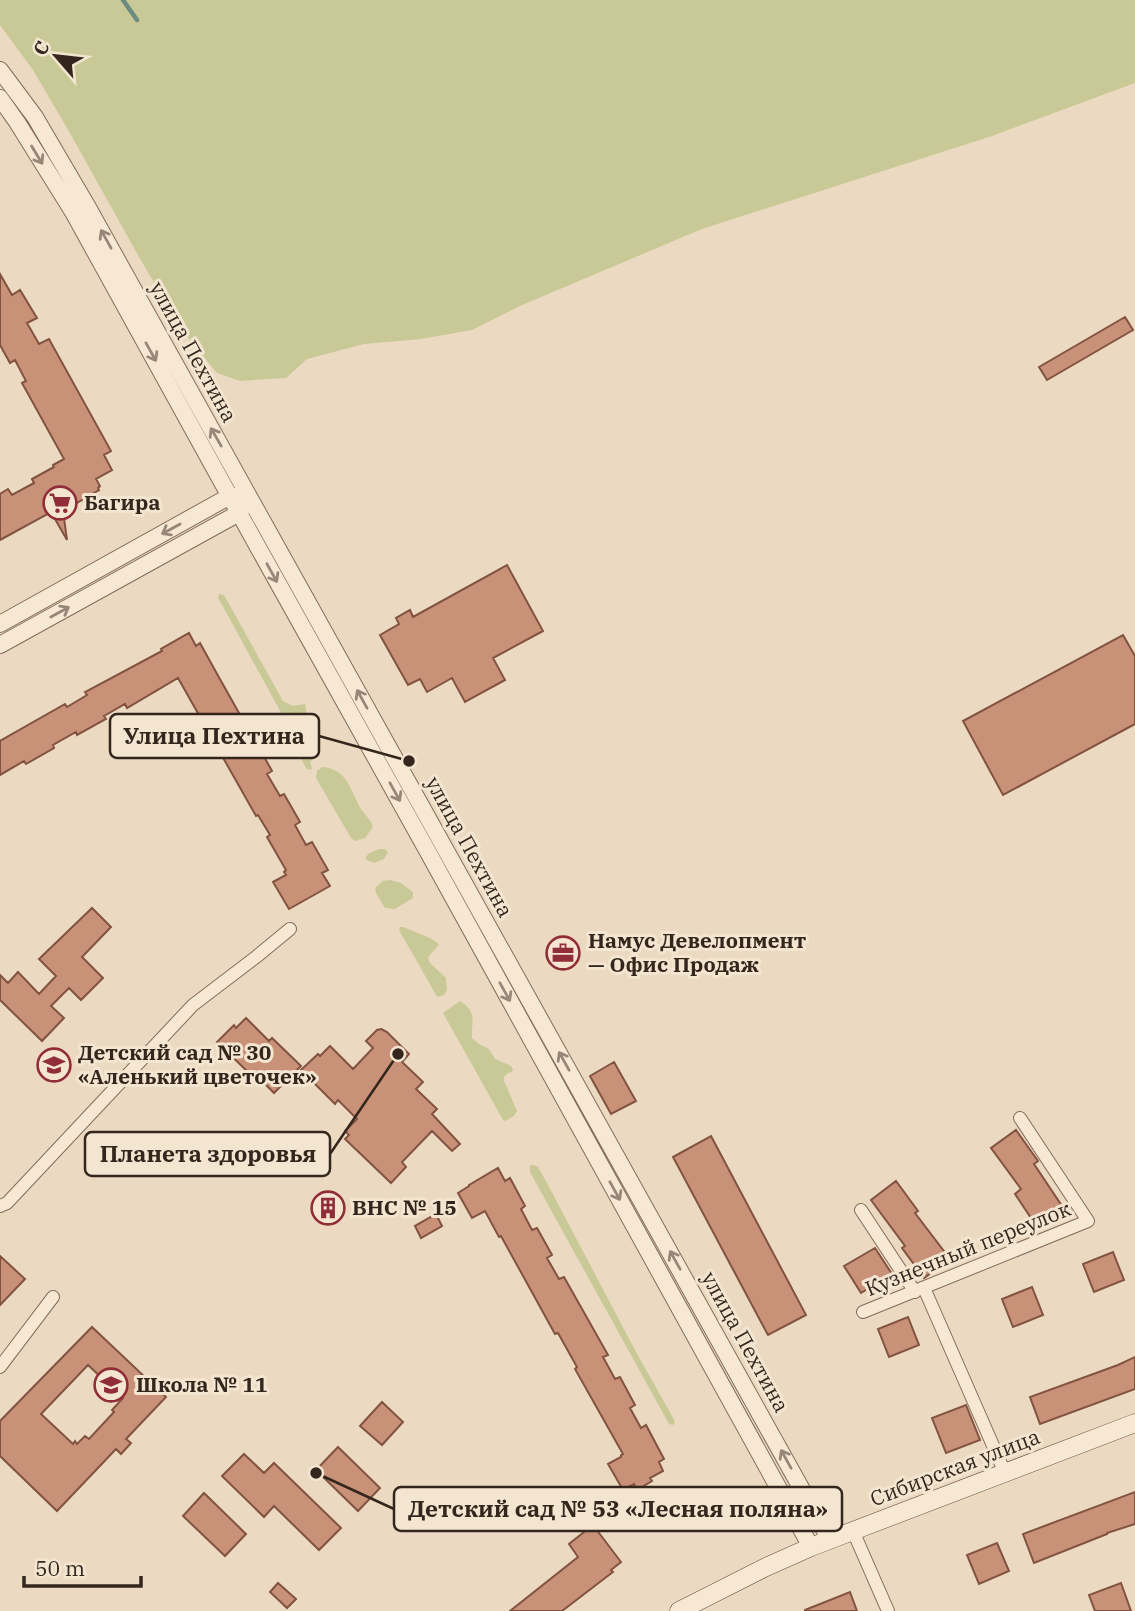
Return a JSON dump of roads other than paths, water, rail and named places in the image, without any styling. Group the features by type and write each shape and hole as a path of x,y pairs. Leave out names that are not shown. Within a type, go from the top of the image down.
{"main road":[{"name":"Сибирская улица","path":"679,1611 811,1547 1135,1423"}],"street":[{"name":"улица Пехтина","path":"0,70 34,117 73,182 831,1540"},
{"name":"улица Пехтина","path":"0,98 73,212 811,1547"},
{"path":"0,624 230,496 250,497"},
{"path":"0,645 239,513 250,497"},
{"path":"0,1206 7,1203 193,1005 290,929"},
{"name":"Кузнечный переулок","path":"863,1312 1088,1221 1020,1118"},
{"path":"861,1210 920,1290 1005,1473"},
{"path":"0,1367 53,1297"},
{"path":"853,1531 888,1611"}],"waterway":[{"path":"123,0 137,20"}],"place":[{"name":"Багира","path":"60,503"},
{"name":"Улица Пехтина","path":"409,761"},
{"name":"Намус Девелопмент — Офис Продаж","path":"563,953"},
{"name":"Планета здоровья","path":"398,1054"},
{"name":"Детский сад № 30 «Аленький цветочек»","path":"54,1065"},
{"name":"ВНС № 15","path":"328,1208"},
{"name":"Школа № 11","path":"111,1385"},
{"name":"Детский сад № 53 «Лесная поляна»","path":"316,1473"}]}
